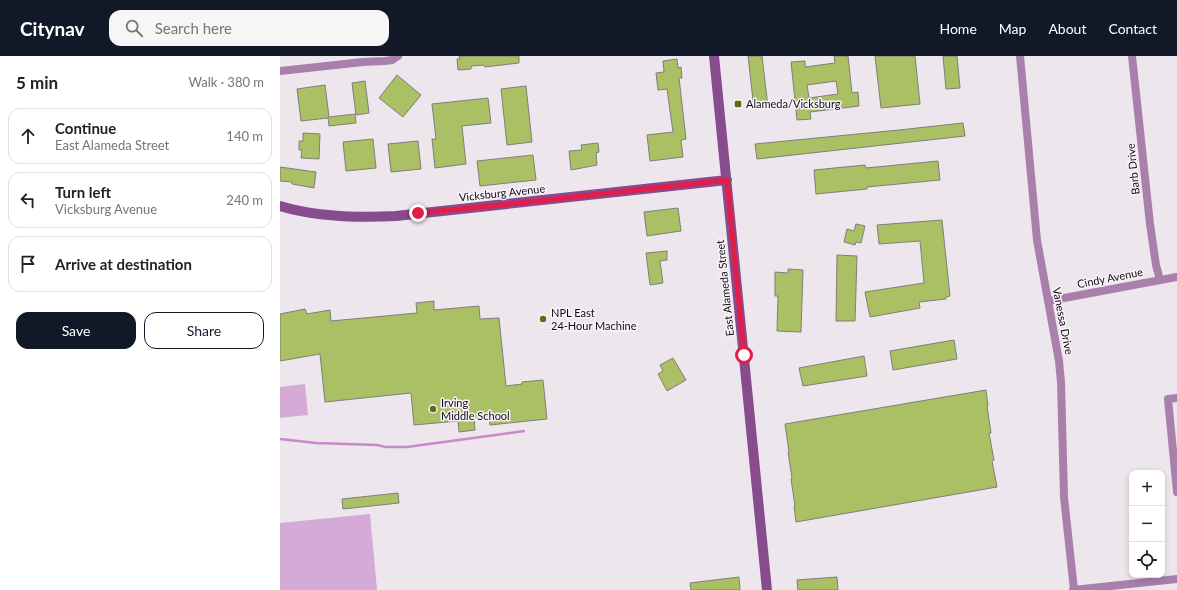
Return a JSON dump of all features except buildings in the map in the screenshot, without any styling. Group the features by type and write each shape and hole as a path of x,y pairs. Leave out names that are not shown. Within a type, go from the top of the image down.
{"street":[{"path":"280,71 385,61 392,60 398,56"},
{"name":"East Alameda Street","path":"714,56 767,590"},
{"name":"Vanessa Drive","path":"1020,56 1038,240 1059,361 1061,382 1064,497 1074,590"},
{"name":"Barb Drive","path":"1132,56 1150,224 1156,265 1160,280"},
{"name":"Vicksburg Avenue","path":"280,206 308,213 325,215 367,217 396,216 727,180"},
{"name":"Cindy Avenue","path":"1048,301 1177,276"},
{"path":"1177,398 1168,398 1177,492"},
{"path":"1074,590 1177,579"}],"shaded area":[{"path":"305,384 308,415 280,418 280,387"},
{"path":"370,514 377,590 280,590 280,523"}],"waterway":[{"path":"280,439 316,443 407,447 524,431"}],"place":[{"name":"Alameda/Vicksburg","path":"738,104"},
{"name":"NPL East 24-Hour Machine","path":"543,319"},
{"name":"Irving Middle School","path":"433,409"}],"route":[{"path":"418,213 727,180 744,355"}]}
